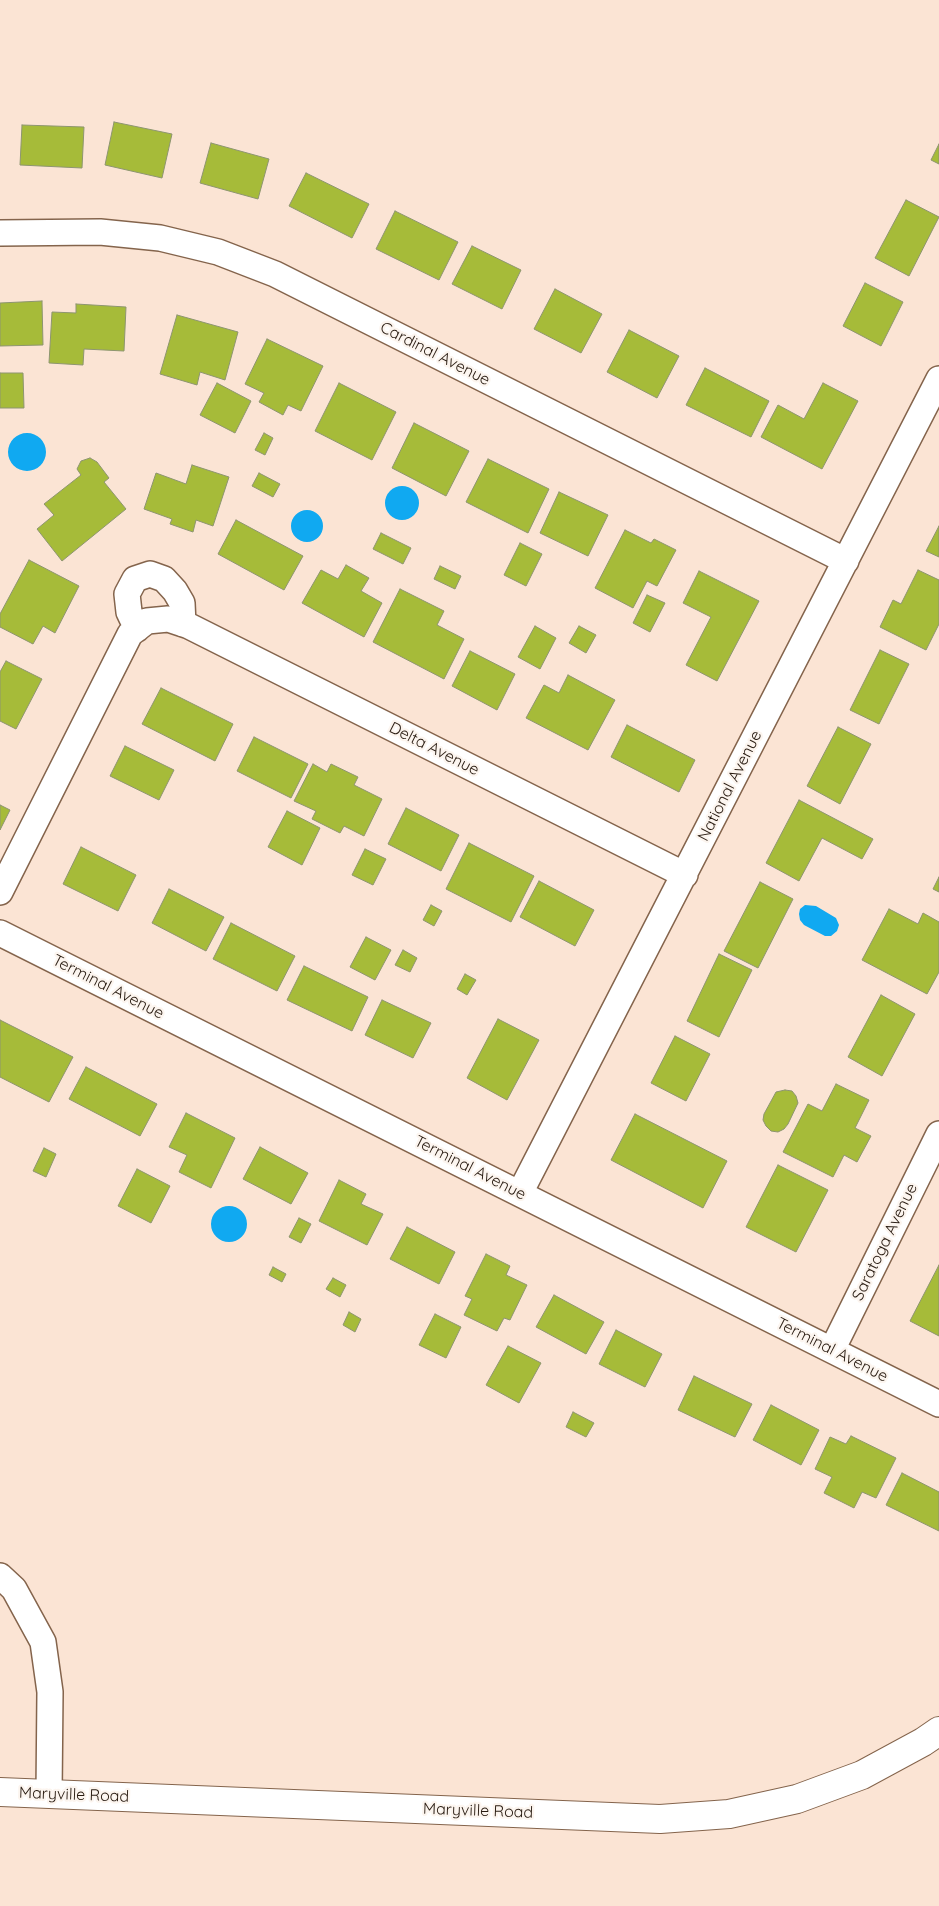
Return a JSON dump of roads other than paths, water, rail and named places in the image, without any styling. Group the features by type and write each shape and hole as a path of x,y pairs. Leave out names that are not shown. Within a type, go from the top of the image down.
{"main road":[{"name":"Maryville Road","path":"0,1792 660,1819 730,1814 797,1799 862,1774 923,1742 939,1731"}],"street":[{"name":"Cardinal Avenue","path":"0,233 100,232 160,238 218,252 275,274 846,561"},
{"name":"National Avenue","path":"520,1193 939,379"},
{"path":"0,892 122,649 130,634 137,628 129,612 127,594 134,578 150,574 164,579 175,591 182,603 183,624"},
{"name":"Delta Avenue","path":"137,628 147,621 168,619 183,624 684,875"},
{"name":"Terminal Avenue","path":"0,933 939,1404"},
{"name":"Saratoga Avenue","path":"832,1350 939,1134"},
{"path":"0,1576 14,1589 43,1642 50,1692 48,1794"}],"water":[{"path":"27,433 34,434 40,439 45,445 45,459 40,465 34,470 27,471 20,470 14,465 9,459 8,452 9,445 14,439 20,434"},
{"path":"402,486 409,487 414,491 418,496 418,510 414,515 409,519 402,520 395,519 390,515 386,510 385,503 386,496 390,491 395,487"},
{"path":"307,510 313,511 318,515 322,520 322,532 318,537 313,541 307,542 301,541 296,537 292,532 291,526 292,520 296,515 301,511"},
{"path":"805,905 816,906 836,918 839,925 837,931 831,936 825,936 804,925 800,920 799,914 800,909"},
{"path":"229,1206 241,1212 247,1224 241,1236 229,1242 217,1236 211,1224 217,1212"}]}
